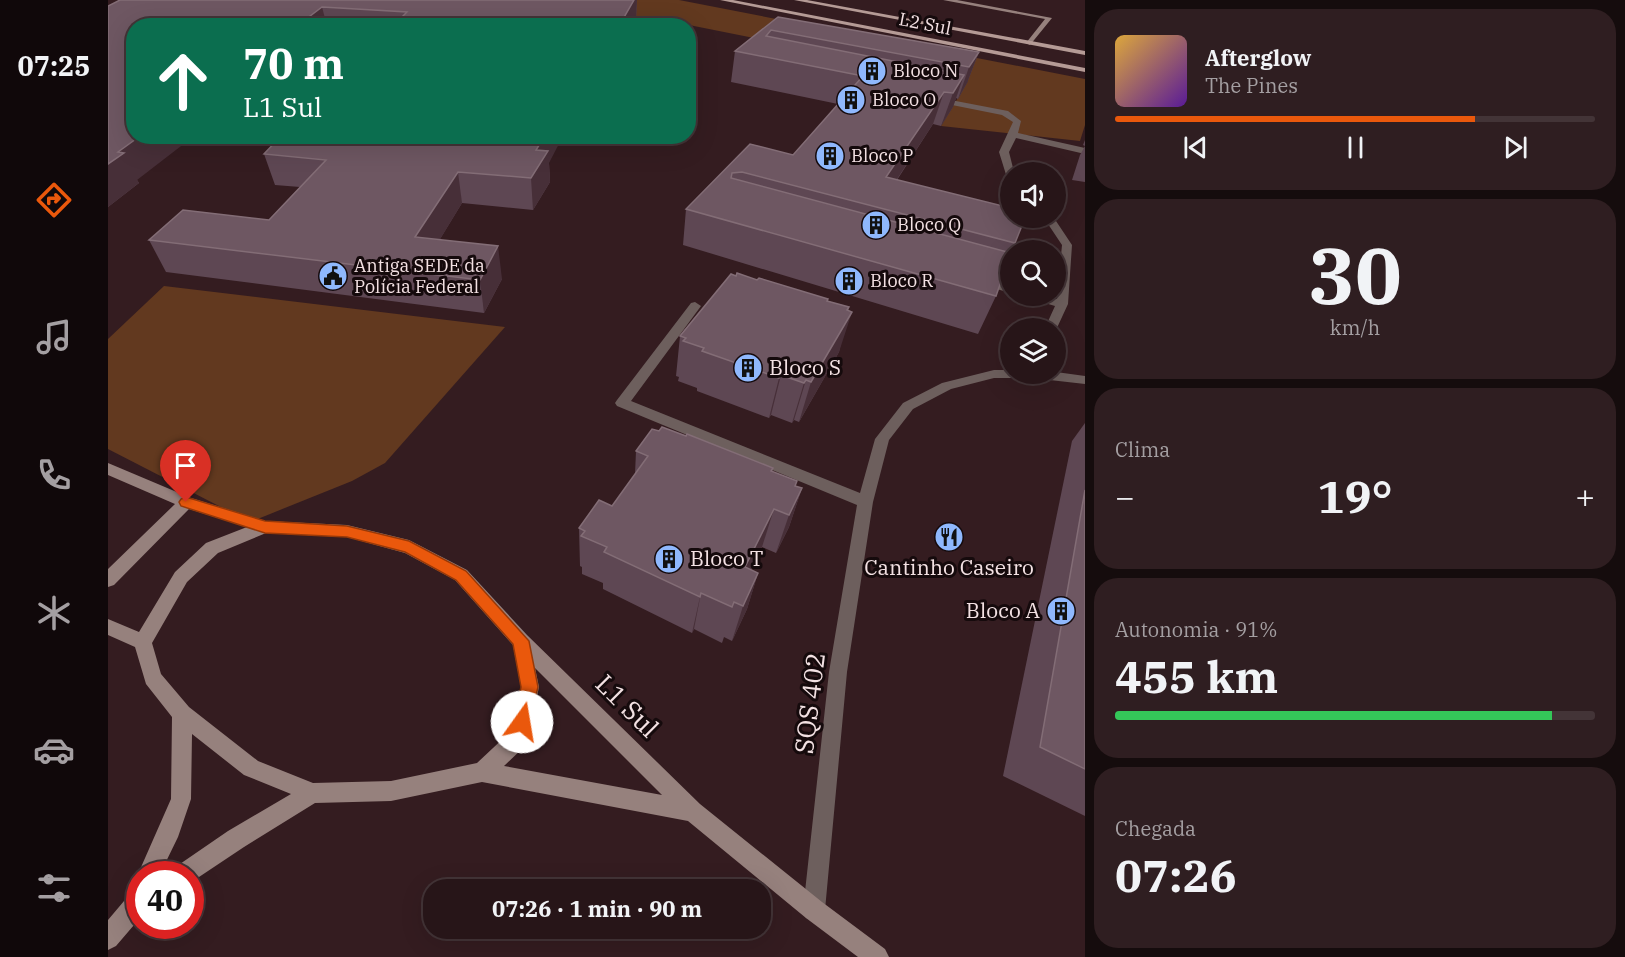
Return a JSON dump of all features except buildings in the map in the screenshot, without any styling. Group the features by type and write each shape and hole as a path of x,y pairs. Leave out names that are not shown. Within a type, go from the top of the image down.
{"main road":[{"name":"L2 Sul","path":"723,0 1085,70"},
{"name":"L2 Sul","path":"797,0 1085,53"}],"street":[{"path":"946,0 1049,18 1030,43"},
{"path":"925,97 1005,113 1017,121 1004,152 1007,162"},
{"path":"1013,135 1085,151"},
{"path":"966,277 1000,287"},
{"path":"695,306 622,403 865,502"},
{"name":"SQS 402","path":"814,910 838,672 865,502 882,439 908,406 947,386 1000,374"},
{"name":"SQS 402","path":"1066,378 1085,380"},
{"path":"108,469 186,502 265,527"},
{"path":"108,580 186,502"},
{"path":"265,527 212,548 181,577 142,642 153,678 182,714 251,768 313,793 391,791 482,772 518,739 530,687 521,641"},
{"name":"L1 Sul","path":"265,527 347,531 409,547 461,575 521,641 693,811 814,910 877,957"},
{"path":"108,627 142,642"},
{"path":"155,861 181,799 182,714"},
{"name":"L1 Sul","path":"482,772 693,811"},
{"path":"203,861 313,793"},
{"path":"108,938 126,916"}],"shaded area":[{"path":"447,0 679,0 1085,79 1085,125 1080,141 941,126 968,81 696,26 696,18 644,18 446,5"},
{"path":"164,286 505,327 385,463 352,481 250,522 108,449 108,339"}],"place":[{"name":"Bloco N","path":"872,71"},
{"name":"Bloco O","path":"851,100"},
{"name":"Bloco P","path":"830,156"},
{"name":"Bloco Q","path":"876,225"},
{"name":"Antiga SEDE da Polícia Federal","path":"333,276"},
{"name":"Bloco R","path":"849,281"},
{"name":"Bloco S","path":"748,368"},
{"name":"Cantinho Caseiro","path":"949,537"},
{"name":"Bloco T","path":"669,559"},
{"name":"Bloco A","path":"1061,611"}],"route":[{"path":"186,502 265,527 347,531 409,547 461,575 521,641 530,687 522,722"}]}
